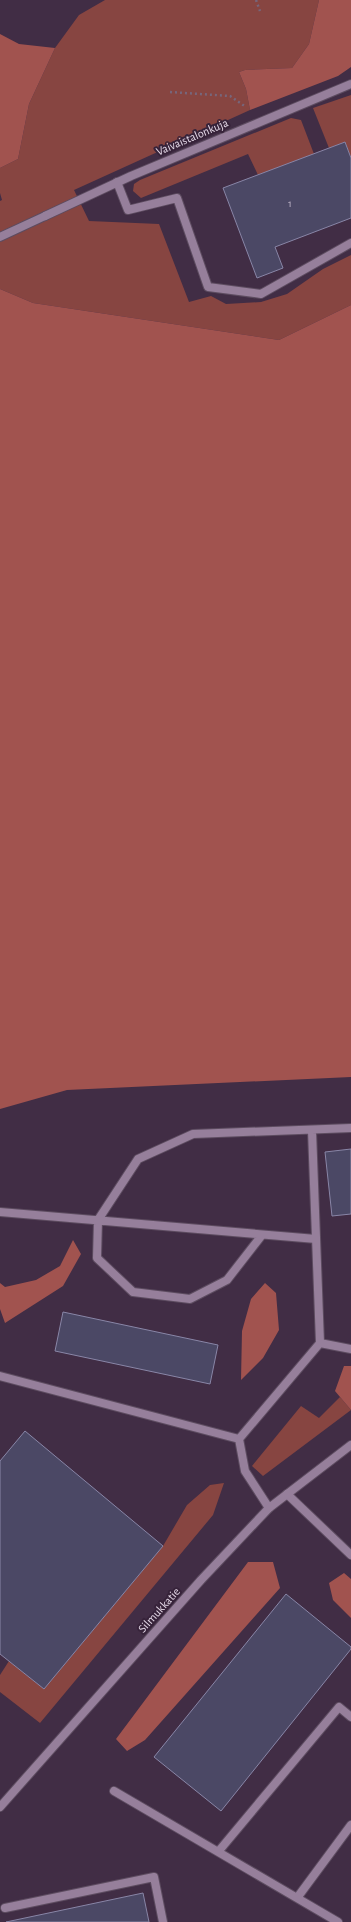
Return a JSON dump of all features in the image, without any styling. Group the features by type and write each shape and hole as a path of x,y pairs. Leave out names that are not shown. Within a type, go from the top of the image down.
{"street":[{"name":"Vaivaistalonkuja","path":"0,237 117,182 351,84"},
{"path":"117,182 128,210 177,198 208,287 261,294 351,243"},
{"path":"262,1235 227,1280 190,1299 133,1292 97,1258 98,1220 138,1159 193,1134 312,1131 351,1128"},
{"path":"239,1439 320,1344 312,1131"},
{"path":"0,1212 316,1239"},
{"path":"320,1344 351,1349"},
{"path":"0,1376 239,1439"},
{"path":"239,1439 245,1471 269,1508"},
{"name":"Silmukkatie","path":"0,1807 201,1580 269,1508 351,1446"},
{"path":"287,1494 351,1555"},
{"path":"218,1852 339,1707 351,1717"},
{"path":"114,1791 338,1922"},
{"path":"297,1898 351,1825"},
{"path":"5,1908 154,1877 163,1922"}],"path":[{"path":"256,0 260,12"},
{"path":"170,92 230,96 264,120"}],"shaded area":[{"path":"105,0 319,0 309,44 292,68 245,70 239,72 246,89 250,110 74,190 89,221 159,224 189,302 211,296 226,304 261,302 287,294 323,269 351,255 351,305 279,340 33,303 0,289 0,201 2,200 0,193 0,168 18,159 29,104 55,48 79,15"},
{"path":"319,0 351,0 351,67 338,76 250,110 246,89 239,72 245,70 292,68 309,44"},
{"path":"0,34 19,44 55,48 29,104 18,159 0,168"},
{"path":"351,95 351,158 345,142 329,148 313,108"},
{"path":"291,118 301,120 314,154 258,175 248,154 141,198 133,191 134,184 140,180"},
{"path":"0,289 33,303 279,340 351,305 351,1077 67,1090 0,1109"},
{"path":"73,1240 81,1254 63,1286 5,1323 0,1309 0,1283 5,1287 36,1280 60,1266"},
{"path":"265,1283 276,1293 279,1330 263,1358 241,1380 242,1331 251,1299"},
{"path":"344,1366 351,1366 351,1410 335,1391"},
{"path":"340,1397 351,1410 263,1476 252,1466 301,1406 319,1418"},
{"path":"224,1483 213,1515 40,1723 0,1692 0,1675 9,1661 44,1689 163,1546 187,1505 210,1485"},
{"path":"248,1562 273,1562 280,1588 145,1740 127,1751 116,1739"},
{"path":"344,1573 351,1579 351,1618 333,1600 329,1583"}],"building":[{"path":"345,142 351,158 351,218 275,247 283,268 257,278 223,188"},
{"path":"351,1149 351,1214 332,1216 325,1152"},
{"path":"63,1312 218,1345 210,1384 55,1351"},
{"path":"25,1431 163,1546 44,1689 0,1654 0,1461"},
{"path":"286,1594 351,1647 351,1649 221,1811 154,1757"},
{"path":"143,1893 149,1922 6,1922"}]}
